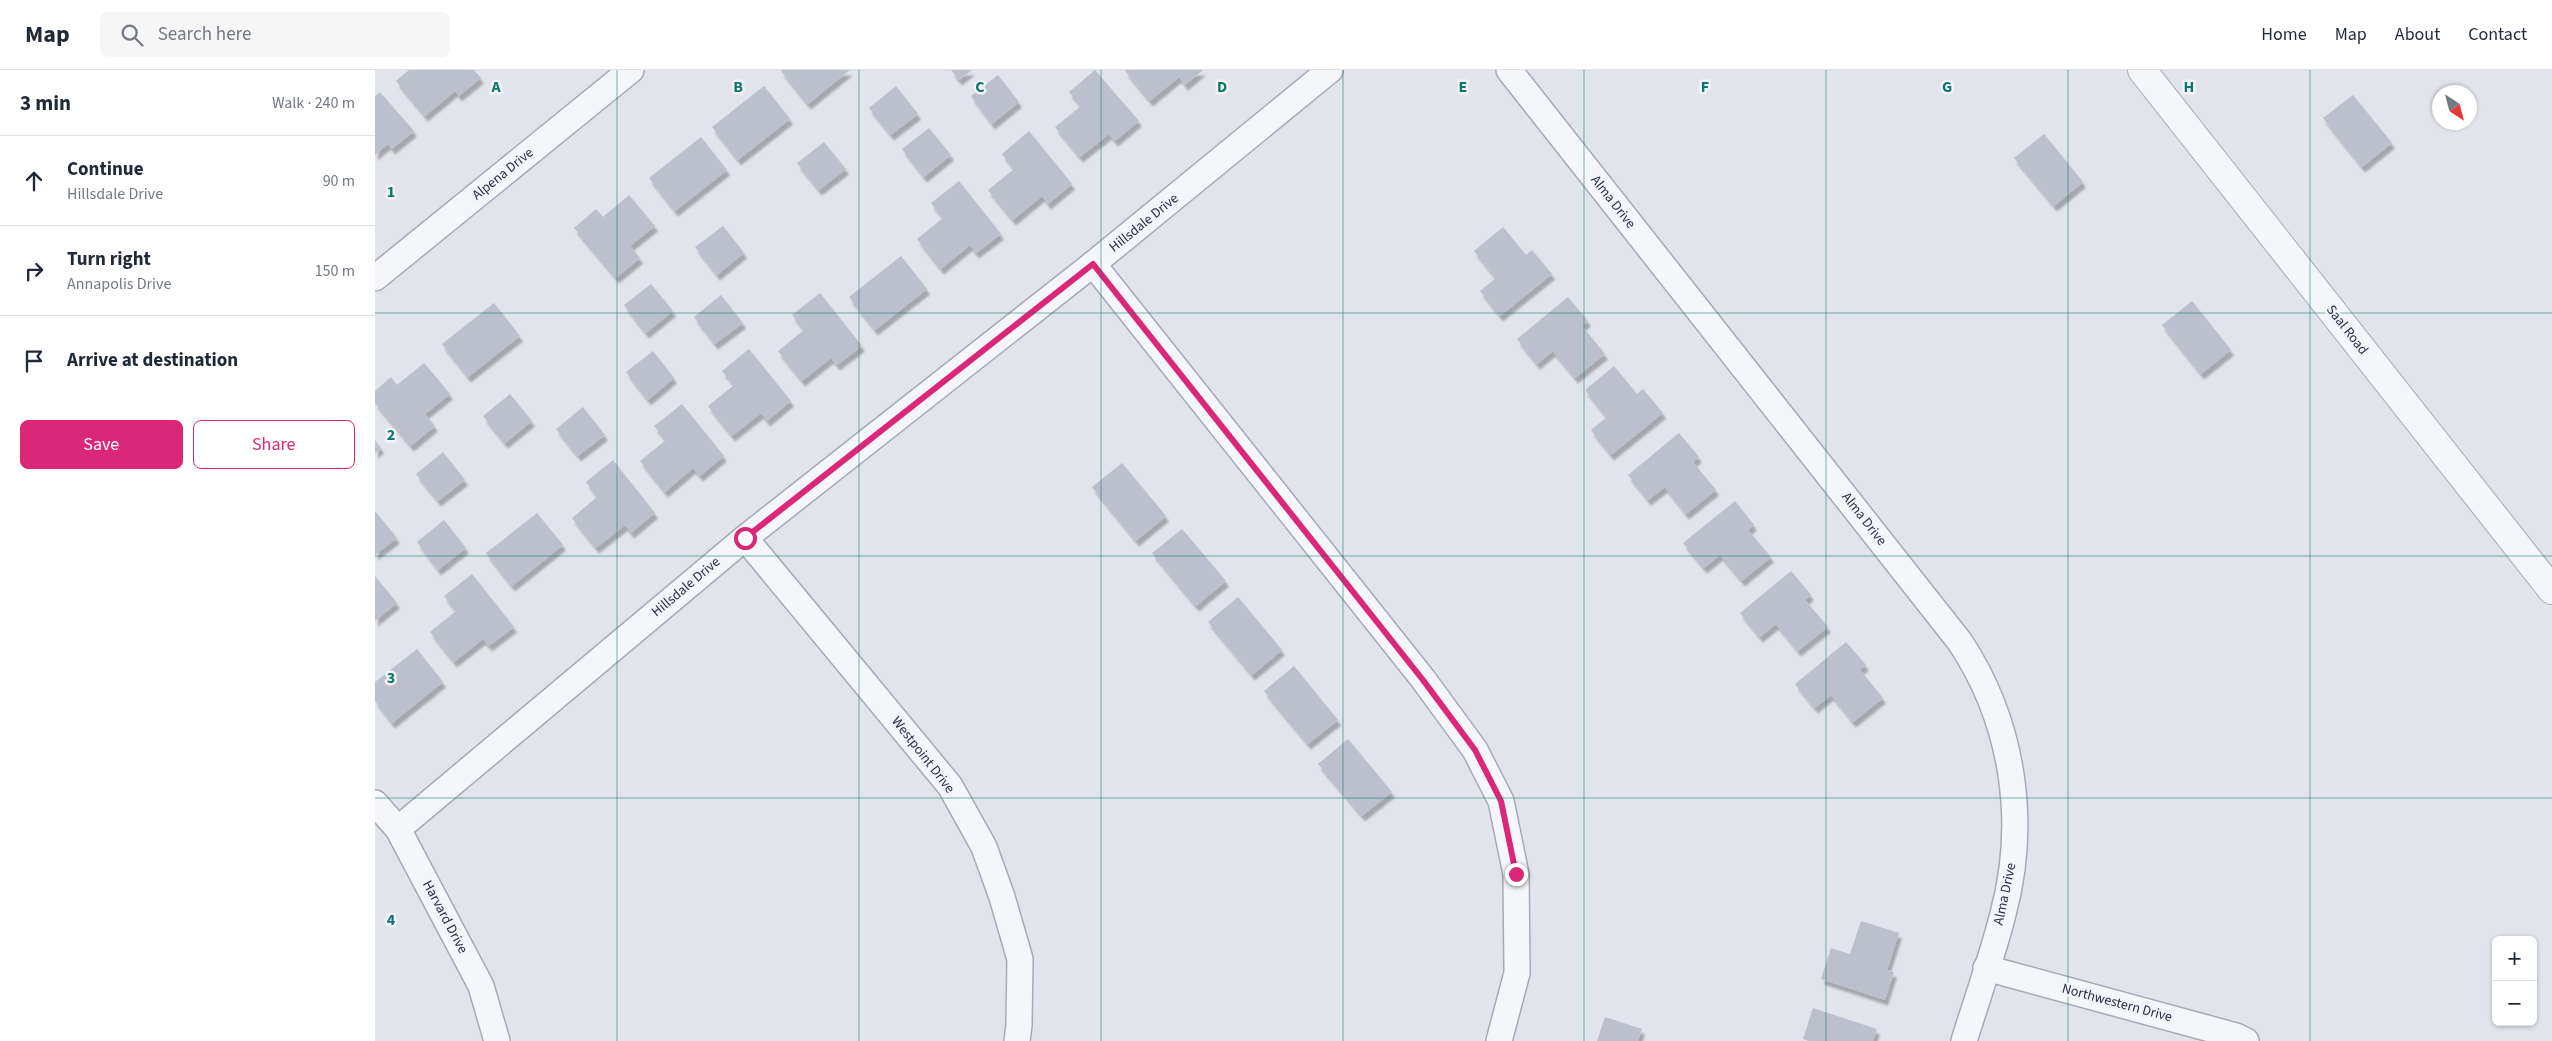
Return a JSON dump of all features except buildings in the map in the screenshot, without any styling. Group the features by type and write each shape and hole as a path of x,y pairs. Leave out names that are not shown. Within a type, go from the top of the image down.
{"street":[{"name":"Alpena Drive","path":"375,278 631,70"},
{"name":"Hillsdale Drive","path":"398,829 745,538 1093,264 1330,70"},
{"name":"Alma Drive","path":"1509,70 1960,642 1977,668 2001,728 2009,758 2015,806 2015,842 2003,914 1964,1041"},
{"name":"Saal Road","path":"2143,70 2552,590"},
{"path":"1093,264 1423,680 1475,750 1501,801 1516,874 1517,973 1499,1041"},
{"name":"Westpoint Drive","path":"745,538 950,786 984,846 1002,897 1019,959 1019,1025 1017,1041"},
{"name":"Harvard Drive","path":"375,803 398,829 481,986 497,1041"},
{"name":"Northwestern Drive","path":"1986,968 2247,1041"}],"route":[{"path":"745,538 1093,264 1423,680 1475,750 1501,801 1516,874"}]}
